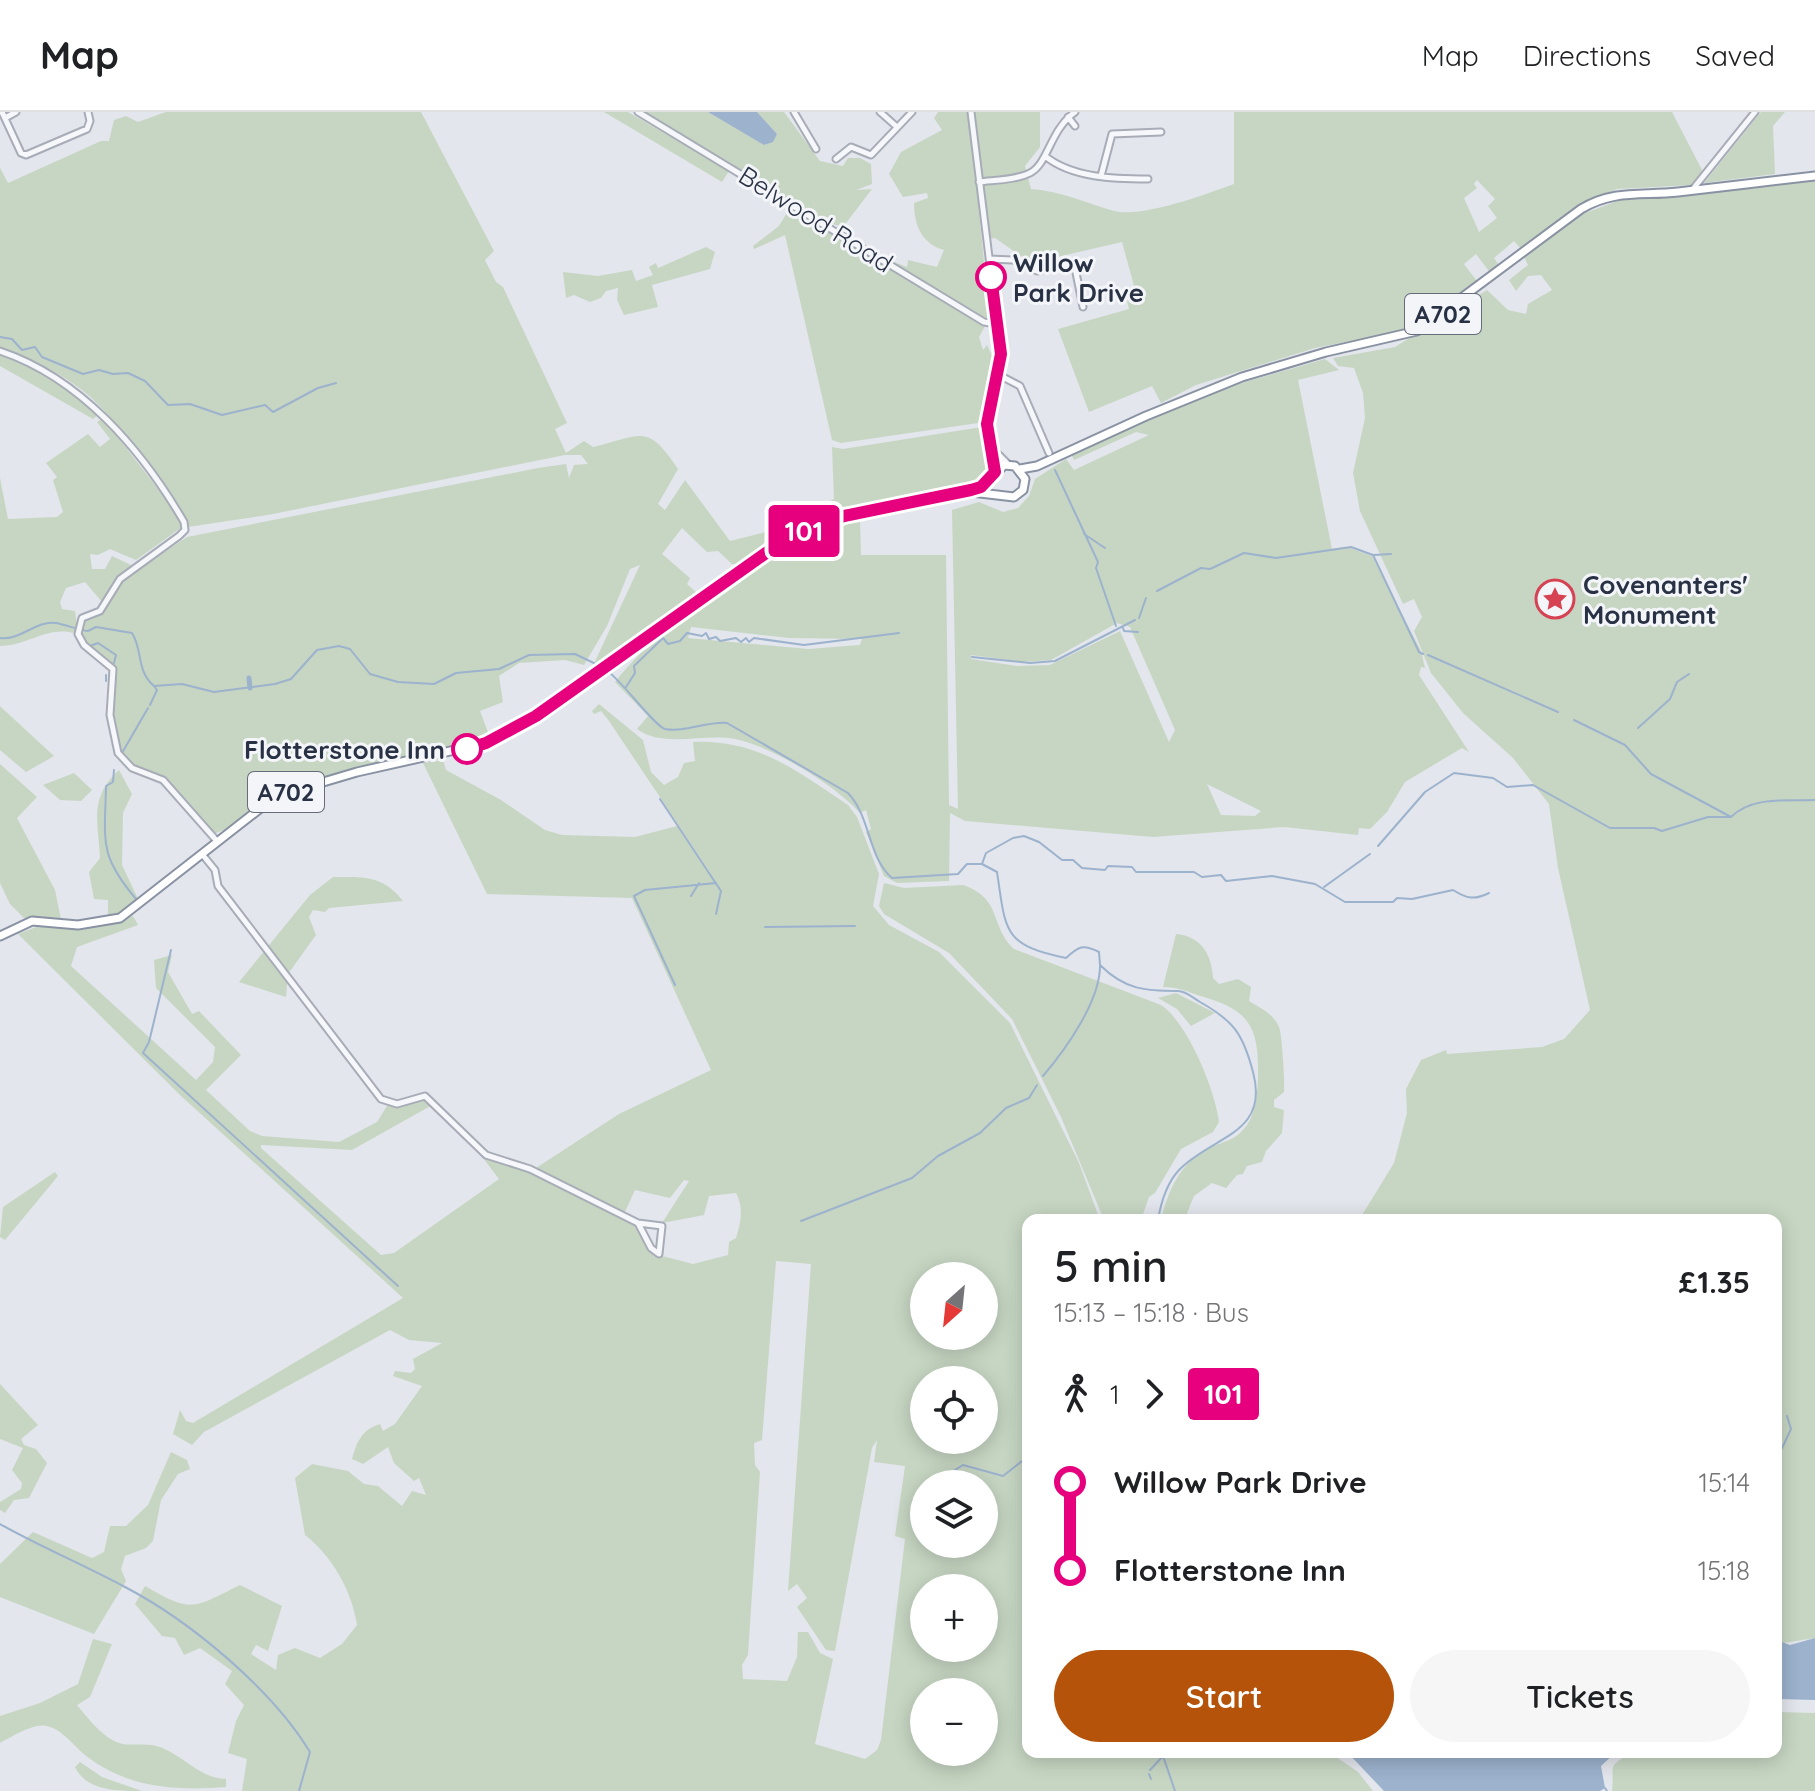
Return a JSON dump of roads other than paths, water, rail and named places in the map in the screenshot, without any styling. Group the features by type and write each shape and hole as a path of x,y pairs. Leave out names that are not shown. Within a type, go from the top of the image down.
{"highway":[{"name":"A702","path":"0,936 32,921 78,925 120,918 264,803 288,791 486,743 536,716 747,565 798,534 844,516 971,490 1009,465 1020,469 1037,466 1146,416 1242,377 1326,352 1417,331 1581,209 1603,198 1633,192 1693,190 1815,176"},
{"name":"A702","path":"971,490 1009,498 1019,494 1025,479 1037,466"},
{"path":"1020,469 1025,479"},
{"path":"994,475 993,487 999,495"}],"street":[{"path":"16,112 4,114 12,139 19,152 26,155 87,129 90,121 88,112"},
{"name":"Belwood Road","path":"638,112 984,322 996,324"},
{"path":"804,112 795,114 816,149"},
{"path":"880,112 897,127"},
{"path":"836,159 851,147 871,155 912,112"},
{"path":"971,112 1001,354 987,424 994,475"},
{"path":"979,182 1031,173 1045,156 1052,136 1075,112"},
{"path":"1693,190 1755,112"},
{"path":"1068,117 1075,126"},
{"path":"1101,176 1112,134 1161,132"},
{"path":"1045,156 1063,166 1101,176 1148,179"},
{"path":"989,259 1013,260 1037,271 1074,263 1083,307"},
{"path":"0,351 43,370 86,397 174,506 185,527 179,536 120,579 100,611 82,618 78,630 84,645 113,669 110,715 118,753 126,764 163,780 216,840"},
{"path":"999,375 1020,386 1049,453"},
{"path":"991,447 1009,465"},
{"path":"201,853 215,870 218,886 381,1099 397,1104 429,1098 486,1155 530,1169 638,1223 662,1226 659,1254 651,1248 638,1223"}],"water":[{"path":"708,112 757,112 777,134 773,142 764,145"},
{"path":"1815,1638 1815,1700 1782,1699 1782,1642 1790,1645"},
{"path":"1353,1758 1610,1758 1601,1766 1605,1788 1600,1791 1384,1791"}],"waterway":[{"path":"0,337 12,339 22,350 35,347 42,357 83,374 99,370 113,374 128,373 145,381 168,405 190,404 222,415 265,405 273,412 318,388 336,383"},
{"path":"1055,470 1098,562 1096,568 1116,626"},
{"path":"1084,534 1105,548"},
{"path":"1157,591 1201,568 1210,569 1244,553 1276,558 1351,547 1373,555 1419,652 1423,654"},
{"path":"1374,555 1391,554"},
{"path":"1139,618 1146,598"},
{"path":"972,657 1030,663 1055,661 1135,620"},
{"path":"0,638 49,623 88,631 96,627 132,633 142,667 154,686 182,684 214,692 291,679 317,650 339,646 350,649 370,674 398,682 434,684 456,673 499,669 529,655 575,654 598,665"},
{"path":"1123,628 1124,631 1138,632"},
{"path":"626,687 635,673 634,666 663,638 668,644 680,641 687,633 702,636 706,633 709,639 716,637 720,641 736,638 741,642 746,638 749,642 754,638 804,645 899,633"},
{"path":"90,646 98,643 116,655 114,663"},
{"path":"1428,655 1558,712"},
{"path":"604,668 665,729 727,723 848,793 861,814 878,860 892,878 958,874 967,864 982,864 997,872 1006,922 1018,941 1066,958 1081,948 1094,949 1099,952 1100,965 1118,980 1146,989 1184,992 1229,1022 1241,1038 1253,1072 1256,1093 1253,1109 1234,1132 1179,1170 1165,1194 1159,1214"},
{"path":"1638,728 1670,699 1677,682 1689,674"},
{"path":"106,675 106,681"},
{"path":"249,678 250,688"},
{"path":"150,705 157,690 154,686"},
{"path":"122,753 148,708"},
{"path":"1574,720 1625,745 1651,774 1731,817 1739,810 1759,803 1815,800"},
{"path":"114,770 113,782 106,786 106,846 115,870 136,899"},
{"path":"1378,846 1425,792 1454,773 1493,778 1507,787 1533,785 1610,828 1654,828 1662,831 1708,817 1731,817"},
{"path":"660,799 721,891 716,914"},
{"path":"982,864 986,853 1013,838 1024,836 1039,842 1062,860 1073,860 1082,868 1105,870 1108,866 1132,867 1136,872 1194,872 1202,877 1221,875 1226,881 1272,876 1315,884 1345,902 1393,902 1397,898 1412,899 1453,890 1471,898 1489,893"},
{"path":"1324,887 1370,854"},
{"path":"691,896 699,883"},
{"path":"675,985 634,896 645,890 716,883"},
{"path":"765,927 855,926"},
{"path":"171,950 149,1042 143,1053 398,1286"},
{"path":"1043,1076 1071,1039 1088,1009 1100,966"},
{"path":"801,1221 912,1178 938,1156 980,1133 1006,1108 1029,1098 1037,1085"},
{"path":"1782,1448 1791,1429 1787,1416"},
{"path":"998,1475 1003,1476 1022,1461"},
{"path":"955,1470 963,1465 981,1470"},
{"path":"0,1524 150,1601 228,1659 274,1704 310,1752 299,1791"},
{"path":"1150,1770 1161,1758"},
{"path":"1164,1758 1175,1791"},
{"path":"1149,1774 1151,1779"}],"place":[{"name":"Willow Park Drive","path":"991,277"},
{"name":"Covenanters' Monument","path":"1555,599"},
{"name":"Flotterstone Inn","path":"467,749"}]}
